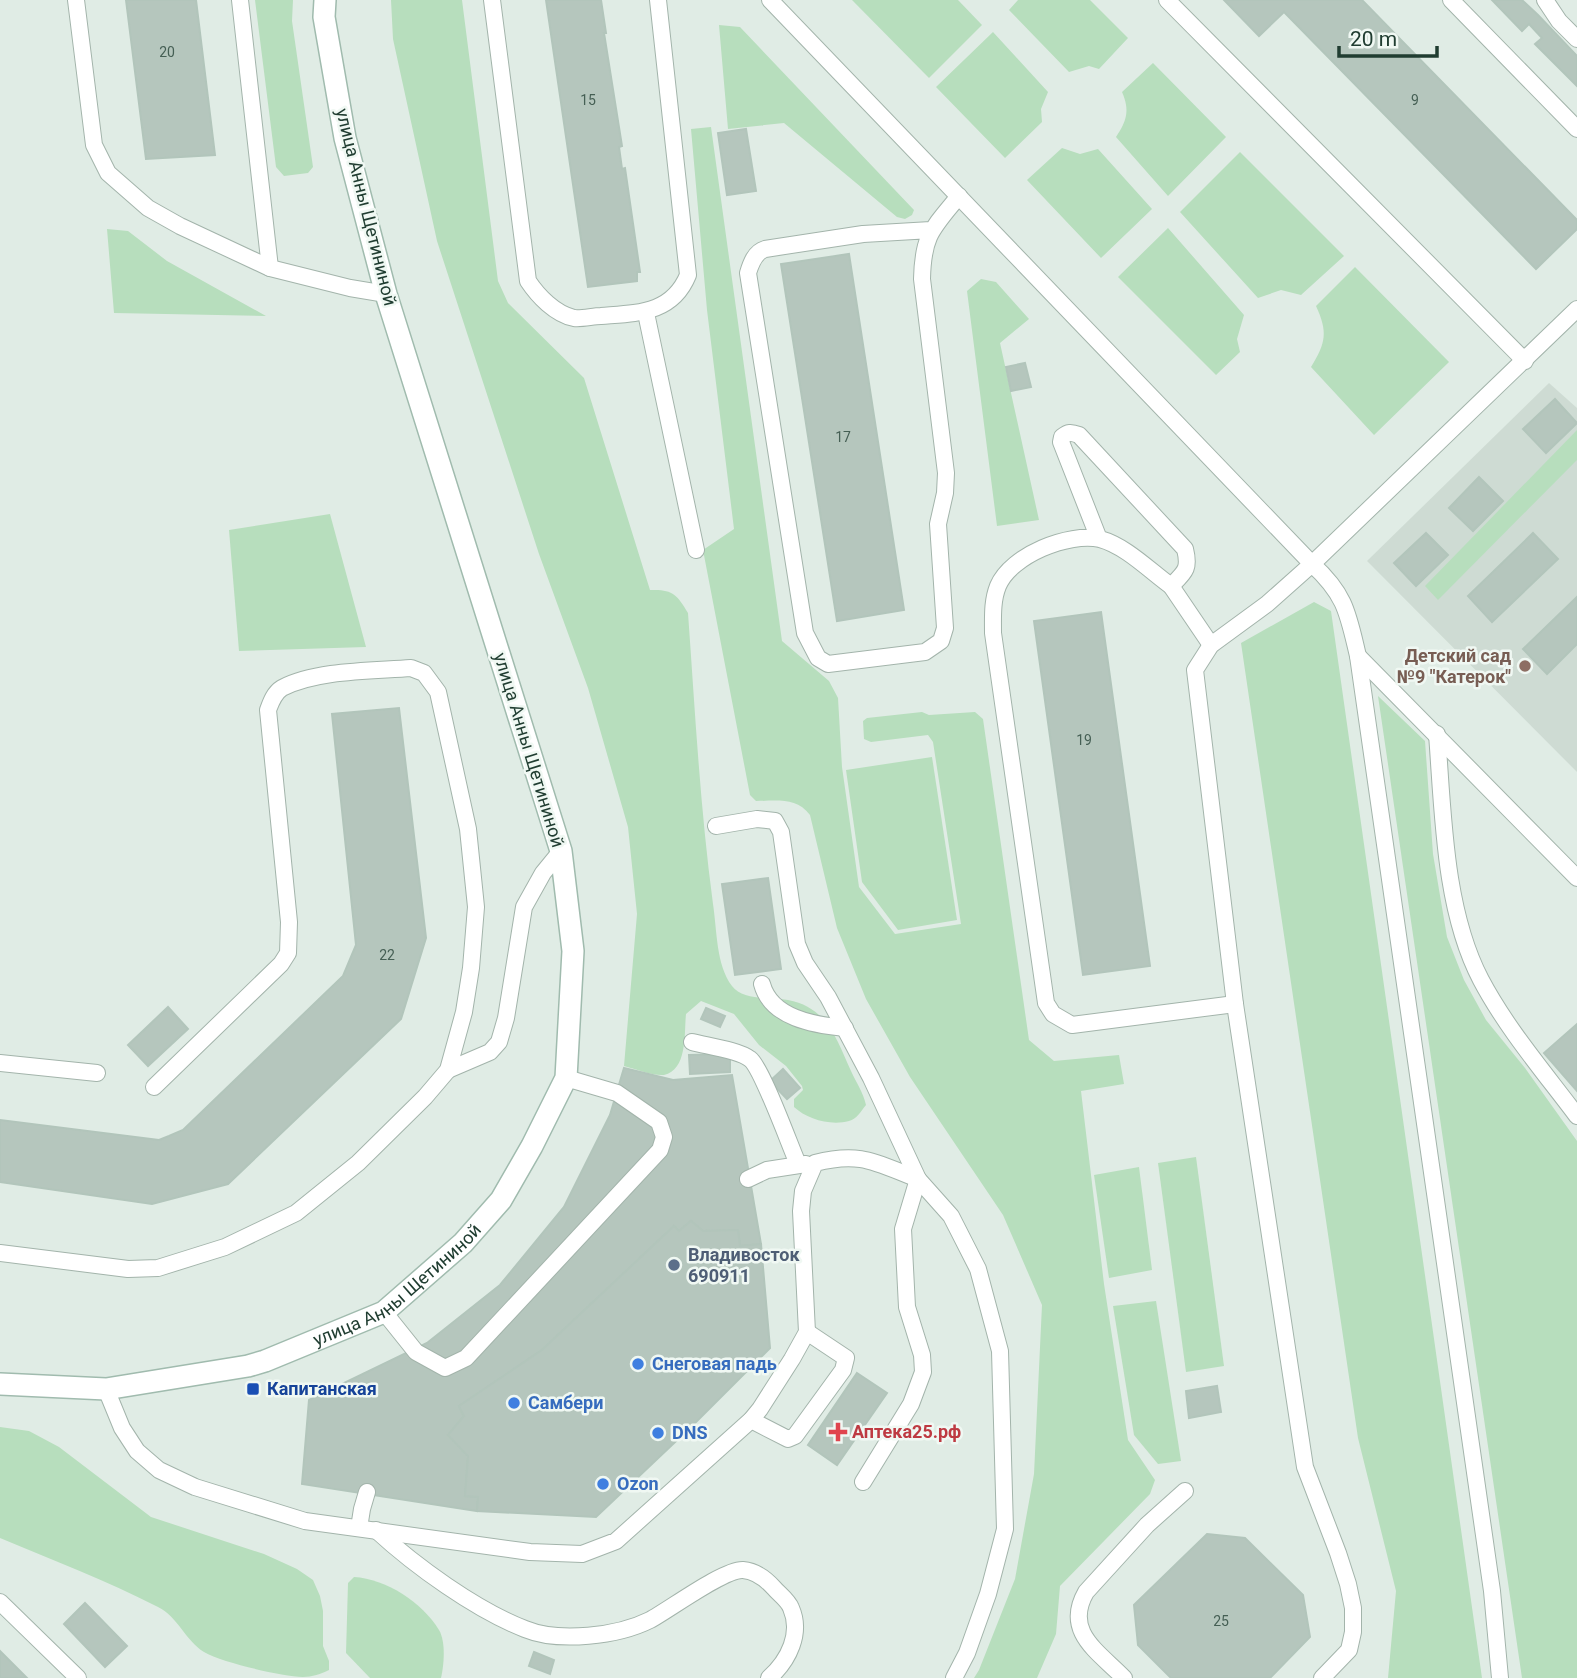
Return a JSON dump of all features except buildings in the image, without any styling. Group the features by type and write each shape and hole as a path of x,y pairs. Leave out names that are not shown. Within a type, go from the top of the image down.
{"main road":[{"name":"улица Анны Щетининой","path":"0,1384 106,1389 248,1366 384,1312 463,1243 501,1200 566,1078 573,951 561,851 386,294 345,138 324,17 325,0"}],"lane":[{"path":"76,0 94,145 108,173 148,208 270,268 386,294"},
{"path":"240,0 270,268"},
{"path":"492,0 528,281 536,293 553,308 574,318 646,313 676,295 688,275 657,0"},
{"path":"770,0 1312,564 1346,605 1358,656 1492,1591 1500,1678"},
{"path":"1167,0 1525,361"},
{"path":"1451,0 1577,129"},
{"path":"1545,0 1559,21 1577,39"},
{"path":"931,230 863,234 765,249 752,261 748,273 805,633 818,658 828,664 925,652 941,641 945,628 938,524 945,493 946,473 922,279 922,254 931,230 959,197"},
{"path":"1322,1678 1349,1650 1353,1632 1353,1608 1338,1553 1305,1468 1235,1004 1195,670 1211,645 1267,604 1312,564 1577,309"},
{"path":"646,313 696,550"},
{"path":"1099,539 1061,442 1066,433 1079,435 1185,549 1188,562 1186,572 1171,586"},
{"path":"1211,645 1171,586 1127,553 1099,539 1054,543 1031,553 999,583 993,603 993,633 1046,1003 1053,1014 1072,1026 1235,1004"},
{"path":"1358,656 1577,878"},
{"path":"0,1253 128,1269 158,1268 225,1247 296,1213 358,1163 425,1097 448,1070 464,1012 476,907 468,829 438,692 424,673 411,668 324,675 282,688 275,694 268,710 289,922 288,953 281,964 154,1087"},
{"path":"1437,734 1446,846 1461,930 1480,979 1498,1008 1577,1116"},
{"path":"716,826 757,820 775,821 781,832 797,944 871,1078 918,1179 951,1216 978,1269 1000,1351 1005,1529 988,1594 967,1653 954,1678"},
{"path":"448,1070 490,1052 499,1042 506,1018 524,907 542,873 561,851"},
{"path":"762,984 769,1002 786,1013 815,1025 845,1028"},
{"path":"692,1042 753,1060 798,1164"},
{"path":"0,1063 97,1073"},
{"path":"384,1312 416,1352 445,1368 456,1364 466,1358 660,1150 664,1137 659,1122 617,1093 566,1078"},
{"path":"748,1179 767,1170 835,1158 861,1157 918,1179"},
{"path":"106,1389 122,1428 137,1451 159,1470 195,1488 305,1521 530,1552 582,1554 616,1541 751,1420 767,1399 807,1332 801,1210 803,1191 815,1163"},
{"path":"863,1482 911,1404 923,1372 922,1355 907,1307 903,1229 918,1179"},
{"path":"751,1420 788,1439 795,1436 843,1370 846,1358 807,1332"},
{"path":"1124,1678 1083,1637 1077,1619 1078,1605 1086,1592 1147,1525 1185,1491"},
{"path":"367,1492 362,1509 368,1529 406,1558 491,1612 526,1630 565,1637 620,1631 650,1620 705,1587 740,1570 764,1577 790,1606 797,1631 790,1651 769,1678"},
{"path":"0,1602 78,1678"}],"shaded area":[{"name":"Детский сад №9 \"Катерок\"","path":"1549,383 1577,408 1577,772 1367,561"}],"green space":[{"path":"255,0 293,0 292,21 313,167 308,173 284,176 276,167"},
{"path":"391,0 462,0 498,281 508,303 584,378 650,590 664,590 673,594 688,613 705,831 718,947 723,968 732,986 743,994 788,1000 801,1004 821,1017 835,1037 865,1100 866,1105 852,1120 827,1122 799,1111 794,1107 794,1099 803,1090 802,1086 786,1066 759,1045 734,1014 701,1001 686,1014 681,1058 672,1072 660,1075 624,1066 637,914 628,827 588,688 539,554 437,241 393,39"},
{"path":"852,0 958,0 982,25 929,78"},
{"path":"1018,0 1090,0 1128,38 1099,69 1089,66 1069,72 1009,10"},
{"path":"719,25 740,27 914,210 912,215 905,219 897,217 784,123 728,129"},
{"path":"993,32 1048,92 1041,109 1042,122 1005,158 936,87"},
{"path":"1153,63 1226,137 1168,196 1116,137 1126,115 1122,92"},
{"path":"711,127 782,641 829,681 838,698 842,767 859,887 895,934 961,924 933,742 928,735 871,742 864,739 863,721 867,718 922,712 929,715 975,712 983,719 1029,1040 1054,1061 1119,1055 1124,1084 1081,1091 1104,1284 1128,1440 1155,1480 1150,1494 1060,1586 1056,1634 1037,1678 974,1678 1015,1579 1034,1474 1042,1305 1003,1215 910,1077 866,999 837,928 810,815 799,805 779,801 756,801 750,795 703,550 734,529 707,310 691,129"},
{"path":"1062,148 1080,154 1098,149 1152,209 1101,258 1027,180"},
{"path":"1240,152 1344,256 1301,295 1281,290 1258,298 1180,212"},
{"path":"1168,228 1244,315 1237,339 1240,352 1216,375 1118,277"},
{"path":"107,229 128,231 167,261 266,316 114,313"},
{"path":"1355,267 1449,362 1374,435 1311,367 1324,337 1316,306"},
{"path":"981,279 996,282 1029,319 1000,343 1039,520 997,526 967,291"},
{"path":"1577,430 1577,460 1438,600 1425,586"},
{"path":"330,514 366,647 239,651 229,530"},
{"path":"1314,602 1331,611 1482,1678 1388,1678 1396,1591 1358,1438 1241,643"},
{"path":"1378,696 1425,741 1433,854 1447,937 1464,980 1486,1020 1525,1068 1577,1141 1577,1678 1522,1678"},
{"path":"932,757 957,920 898,930 862,882 846,770"},
{"path":"1196,1157 1224,1366 1186,1372 1158,1163"},
{"path":"1139,1167 1152,1270 1109,1278 1094,1175"},
{"path":"1156,1301 1181,1461 1158,1464 1134,1435 1113,1306"},
{"path":"0,1427 29,1431 59,1447 151,1517 264,1554 297,1569 313,1580 323,1611 323,1646 329,1661 329,1670 310,1676 293,1676 252,1668 213,1656 197,1647 171,1617 158,1607 0,1538"},
{"path":"354,1577 390,1587 413,1601 432,1620 439,1630 444,1647 441,1678 370,1678 346,1653 348,1583"}],"place":[{"name":"Детский сад №9 \"Катерок\"","path":"1525,666"},
{"name":"Владивосток 690911","path":"674,1265"},
{"name":"Снеговая падь","path":"638,1364"},
{"name":"Капитанская","path":"253,1389"},
{"name":"Самбери","path":"514,1403"},
{"name":"Аптека25.рф","path":"838,1432"},
{"name":"DNS","path":"658,1433"},
{"name":"Ozon","path":"603,1484"}]}
